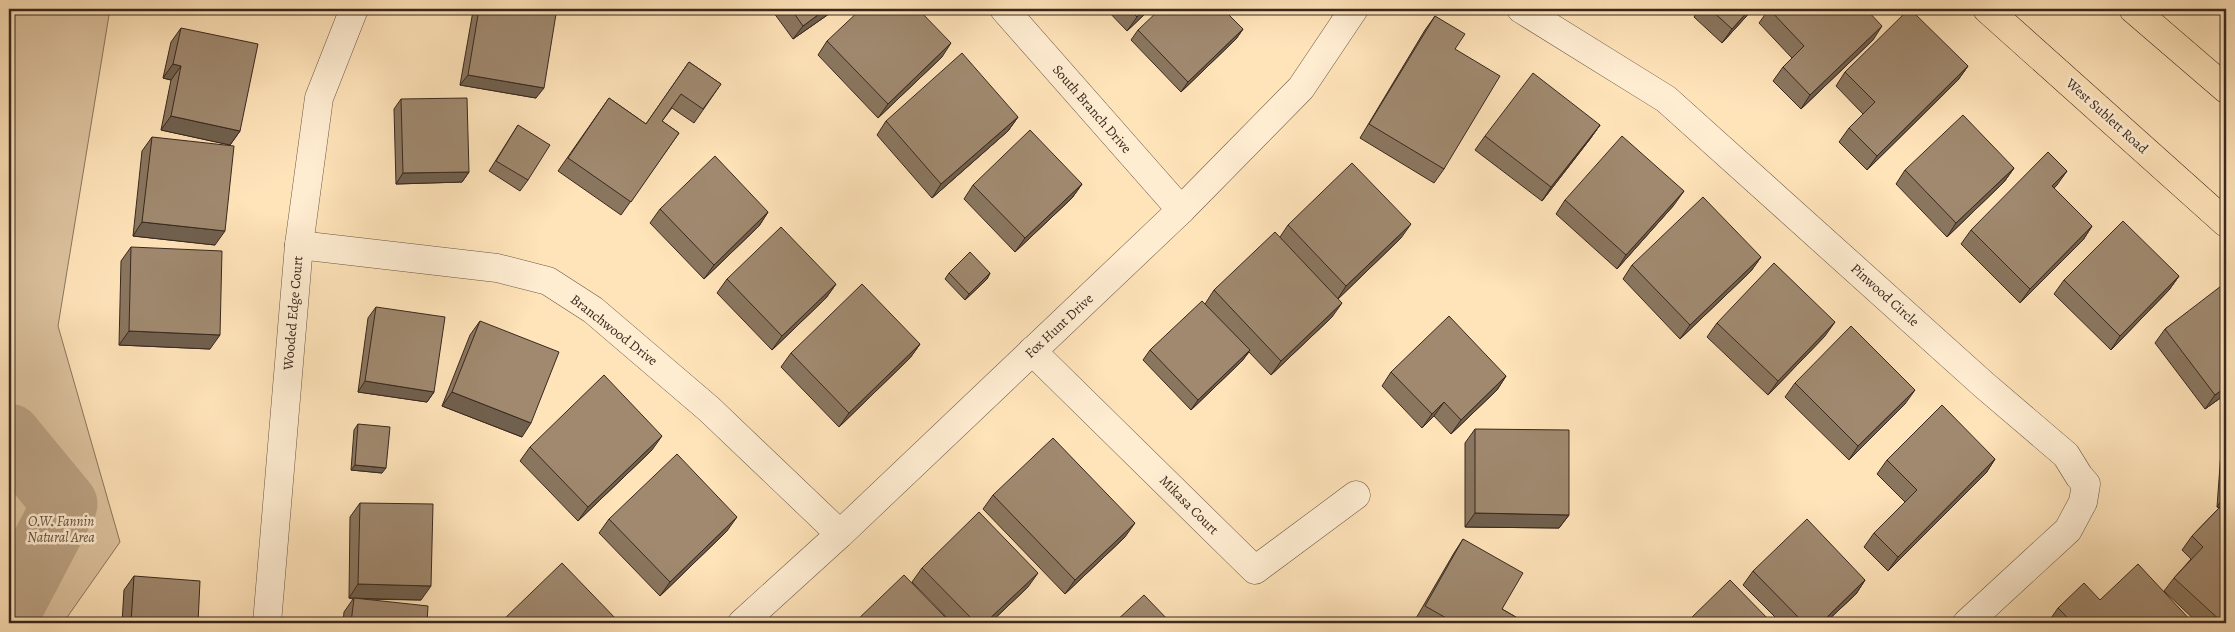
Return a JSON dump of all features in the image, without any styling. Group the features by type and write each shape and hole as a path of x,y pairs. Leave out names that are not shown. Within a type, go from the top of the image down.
{"main road":[{"name":"West Sublett Road","path":"1988,9 2226,223"},
{"path":"2133,9 2226,90"}],"street":[{"name":"Wooded Edge Court","path":"268,623 299,245 319,98 354,9"},
{"name":"South Branch Drive","path":"1004,9 1181,210"},
{"name":"Fox Hunt Drive","path":"742,623 840,534 1181,210 1301,88 1354,9"},
{"name":"Pinwood Circle","path":"1522,9 1666,99 1984,385 2066,455 2086,484 2083,502 2068,530 1967,623"},
{"name":"Branchwood Drive","path":"299,245 497,268 548,281 593,310 709,409 840,534"},
{"name":"Mikasa Court","path":"1032,351 1255,570 1356,495"}],"green space":[{"name":"O.W. Fannin Natural Area","path":"9,9 110,9 58,326 120,542 63,623 9,623"}],"building":[{"path":"479,9 528,9 556,14 544,88 468,75"},
{"path":"791,9 826,9 803,26"},
{"path":"861,9 896,9 900,13 904,9 918,9 951,43 888,104 827,41"},
{"path":"1129,9 1145,9 1137,17"},
{"path":"1160,9 1223,9 1243,29 1188,82 1138,30"},
{"path":"1710,9 1750,9 1732,29"},
{"path":"1769,9 1866,9 1882,26 1810,95 1783,67 1804,46"},
{"path":"1909,9 1968,66 1877,156 1849,128 1875,102 1845,72"},
{"path":"1435,16 1465,34 1455,49 1500,76 1444,169 1369,124"},
{"path":"181,28 258,44 240,131 171,116 181,66 173,64"},
{"path":"962,53 1018,117 941,184 886,121"},
{"path":"689,62 721,84 703,109 681,94 662,121 679,133 631,202 568,158 609,98 646,124"},
{"path":"1533,73 1600,125 1551,187 1485,136"},
{"path":"467,98 469,172 403,173 401,99"},
{"path":"1963,115 2014,168 1956,223 1905,170"},
{"path":"518,125 550,145 528,180 496,161"},
{"path":"1030,130 1082,184 1025,238 973,185"},
{"path":"1622,136 1684,191 1626,255 1565,200"},
{"path":"152,137 234,146 225,231 142,222"},
{"path":"2048,152 2067,171 2052,186 2092,226 2030,289 1971,230"},
{"path":"715,156 768,212 714,265 660,209"},
{"path":"1352,163 1411,224 1346,286 1288,225"},
{"path":"1703,197 1761,257 1690,325 1632,265"},
{"path":"2123,221 2179,276 2120,336 2064,280"},
{"path":"781,227 836,284 782,336 727,279"},
{"path":"1275,232 1342,303 1281,361 1214,290"},
{"path":"131,247 222,251 220,335 129,331"},
{"path":"970,252 990,273 969,294 949,273"},
{"path":"1774,263 1835,322 1778,381 1717,323"},
{"path":"2225,283 2226,387 2215,395 2165,329"},
{"path":"862,284 920,344 849,413 791,353"},
{"path":"1202,301 1250,350 1198,400 1150,350"},
{"path":"376,307 445,317 434,392 365,381"},
{"path":"1449,316 1506,376 1461,420 1444,402 1432,414 1391,372"},
{"path":"480,321 559,352 531,423 452,392"},
{"path":"1851,326 1915,390 1858,446 1795,383"},
{"path":"604,375 662,436 588,507 530,447"},
{"path":"1942,405 1995,459 1898,557 1874,533 1917,490 1887,460"},
{"path":"358,424 390,427 386,468 355,465"},
{"path":"1475,429 1569,430 1569,515 1475,513"},
{"path":"1053,438 1135,523 1075,580 993,495"},
{"path":"677,454 737,517 670,582 609,519"},
{"path":"360,503 433,504 431,586 358,584"},
{"path":"2220,507 2226,512 2226,623 2223,623 2174,578 2203,547 2192,536"},
{"path":"979,512 1038,573 985,623 976,623 922,568"},
{"path":"1807,519 1865,580 1821,623 1804,623 1753,571"},
{"path":"1463,539 1523,573 1502,609 1526,623 1455,623 1425,606"},
{"path":"562,563 617,620 614,623 500,623"},
{"path":"2138,564 2193,623 2073,623 2058,608 2084,583 2100,600"},
{"path":"904,575 951,623 854,623"},
{"path":"134,576 200,581 198,623 131,623"},
{"path":"1730,580 1772,623 1686,623"},
{"path":"1144,595 1171,623 1114,623"},
{"path":"354,598 428,606 427,623 351,623"},
{"path":"2047,619 2051,623 2042,623"}],"waterway":[{"path":"9,436 65,504 9,611"}]}
